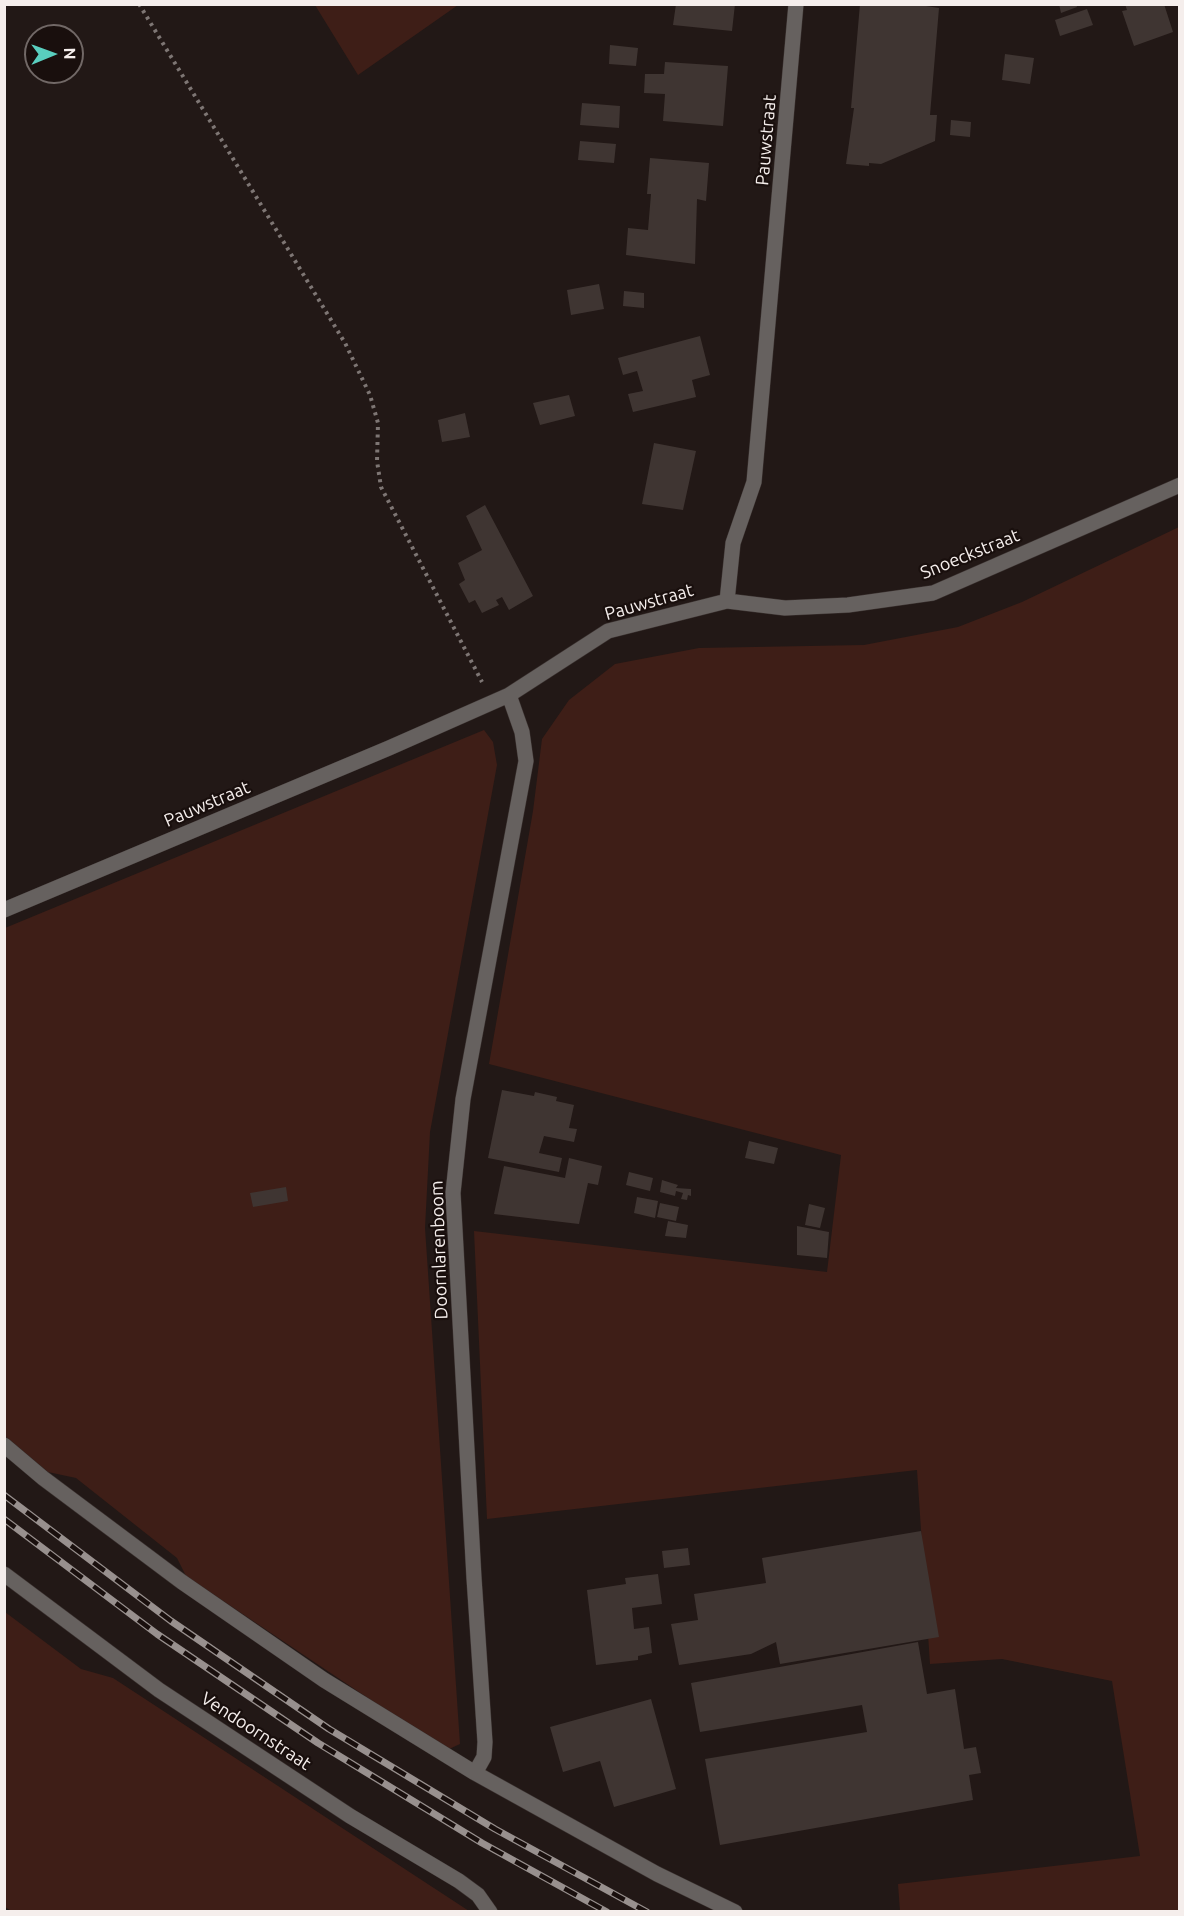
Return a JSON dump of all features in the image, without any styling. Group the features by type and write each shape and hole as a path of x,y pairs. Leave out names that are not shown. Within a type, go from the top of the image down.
{"street":[{"name":"Pauwstraat","path":"4,910 389,748 492,702 509,694 608,631 727,601 733,543 754,482 796,4"},
{"name":"Snoeckstraat","path":"727,601 785,608 848,605 933,593 1179,484"},
{"name":"Doornlarenboom","path":"475,1773 484,1757 485,1742 453,1193 463,1099 526,761 522,732 509,694"},
{"path":"4,1445 43,1478 182,1582 324,1680 475,1773 657,1874 735,1911"},
{"name":"Vendoornstraat","path":"4,1574 159,1690 350,1816 459,1881 478,1895 490,1911"}],"path":[{"path":"139,4 345,343 370,395 378,423 377,461 381,487 492,702"}],"shaded area":[{"path":"315,5 458,5 358,75"},
{"path":"1179,527 1179,1911 900,1911 898,1884 1140,1856 1112,1681 1002,1659 930,1664 917,1470 487,1519 474,1231 827,1272 841,1155 489,1064 533,811 542,739 569,700 615,664 699,648 864,645 958,627 1022,602"},
{"path":"484,730 493,742 497,765 430,1132 425,1228 460,1744 449,1749 432,1741 186,1576 177,1558 76,1478 48,1472 5,1436 5,928"},
{"path":"5,1612 81,1669 113,1678 469,1911 11,1911 4,1906"}],"building":[{"path":"676,4 735,4 732,31 673,25"},
{"path":"860,4 913,4 939,8 930,115 937,115 935,141 881,164 869,163 869,166 846,164 854,108 851,108"},
{"path":"1059,4 1076,4 1077,7 1061,13"},
{"path":"1125,4 1164,4 1173,32 1134,46 1122,11 1127,10"},
{"path":"1087,9 1093,25 1060,36 1055,20"},
{"path":"610,45 638,48 636,66 609,64"},
{"path":"1005,54 1034,58 1030,84 1002,80"},
{"path":"665,62 728,66 723,126 663,121 665,94 644,93 645,74 664,74"},
{"path":"582,103 620,106 619,128 580,125"},
{"path":"951,120 971,122 970,137 950,135"},
{"path":"580,141 616,144 614,163 578,160"},
{"path":"650,158 709,163 706,201 697,199 695,264 626,255 628,228 648,230 651,194 647,194"},
{"path":"599,284 604,309 571,315 567,290"},
{"path":"624,291 644,293 644,308 623,306"},
{"path":"700,336 710,375 692,380 696,397 633,412 628,394 643,391 637,371 623,375 618,358"},
{"path":"569,395 575,416 540,425 533,403"},
{"path":"465,413 470,437 442,442 438,420"},
{"path":"654,443 696,451 683,510 642,504"},
{"path":"485,505 533,596 509,610 502,597 496,600 499,605 482,613 475,600 469,603 459,584 465,580 458,563 482,550 466,516"},
{"path":"502,1090 534,1096 535,1092 557,1097 556,1101 574,1105 569,1128 577,1129 574,1142 544,1136 539,1153 562,1158 559,1172 488,1158"},
{"path":"749,1141 778,1148 774,1164 745,1158"},
{"path":"569,1158 602,1166 598,1185 588,1183 579,1224 494,1214 504,1166 565,1178"},
{"path":"629,1172 653,1178 650,1191 626,1185"},
{"path":"662,1180 678,1185 676,1188 691,1189 691,1196 688,1195 687,1200 681,1199 683,1193 676,1191 675,1196 660,1192"},
{"path":"286,1187 288,1201 253,1207 250,1193"},
{"path":"637,1197 658,1201 655,1218 634,1213"},
{"path":"660,1203 679,1207 676,1221 657,1217"},
{"path":"809,1204 825,1208 820,1228 805,1225"},
{"path":"668,1221 688,1225 686,1238 665,1236"},
{"path":"797,1226 829,1232 827,1258 797,1255"},
{"path":"921,1531 939,1637 780,1664 776,1642 751,1654 679,1665 671,1624 698,1620 694,1594 766,1583 762,1558"},
{"path":"688,1548 690,1565 664,1568 662,1551"},
{"path":"658,1574 662,1604 632,1608 634,1629 649,1627 652,1653 638,1656 638,1660 596,1665 587,1590 626,1584 625,1578"},
{"path":"918,1642 927,1694 955,1689 964,1749 976,1747 981,1773 969,1775 973,1800 720,1845 705,1759 867,1732 862,1705 700,1732 691,1683"},
{"path":"651,1699 676,1789 614,1807 600,1761 563,1772 550,1727"}],"railway":[{"path":"4,1495 171,1621 329,1729 495,1829 647,1912"},
{"path":"4,1519 157,1634 318,1743 482,1843 607,1912"}]}
